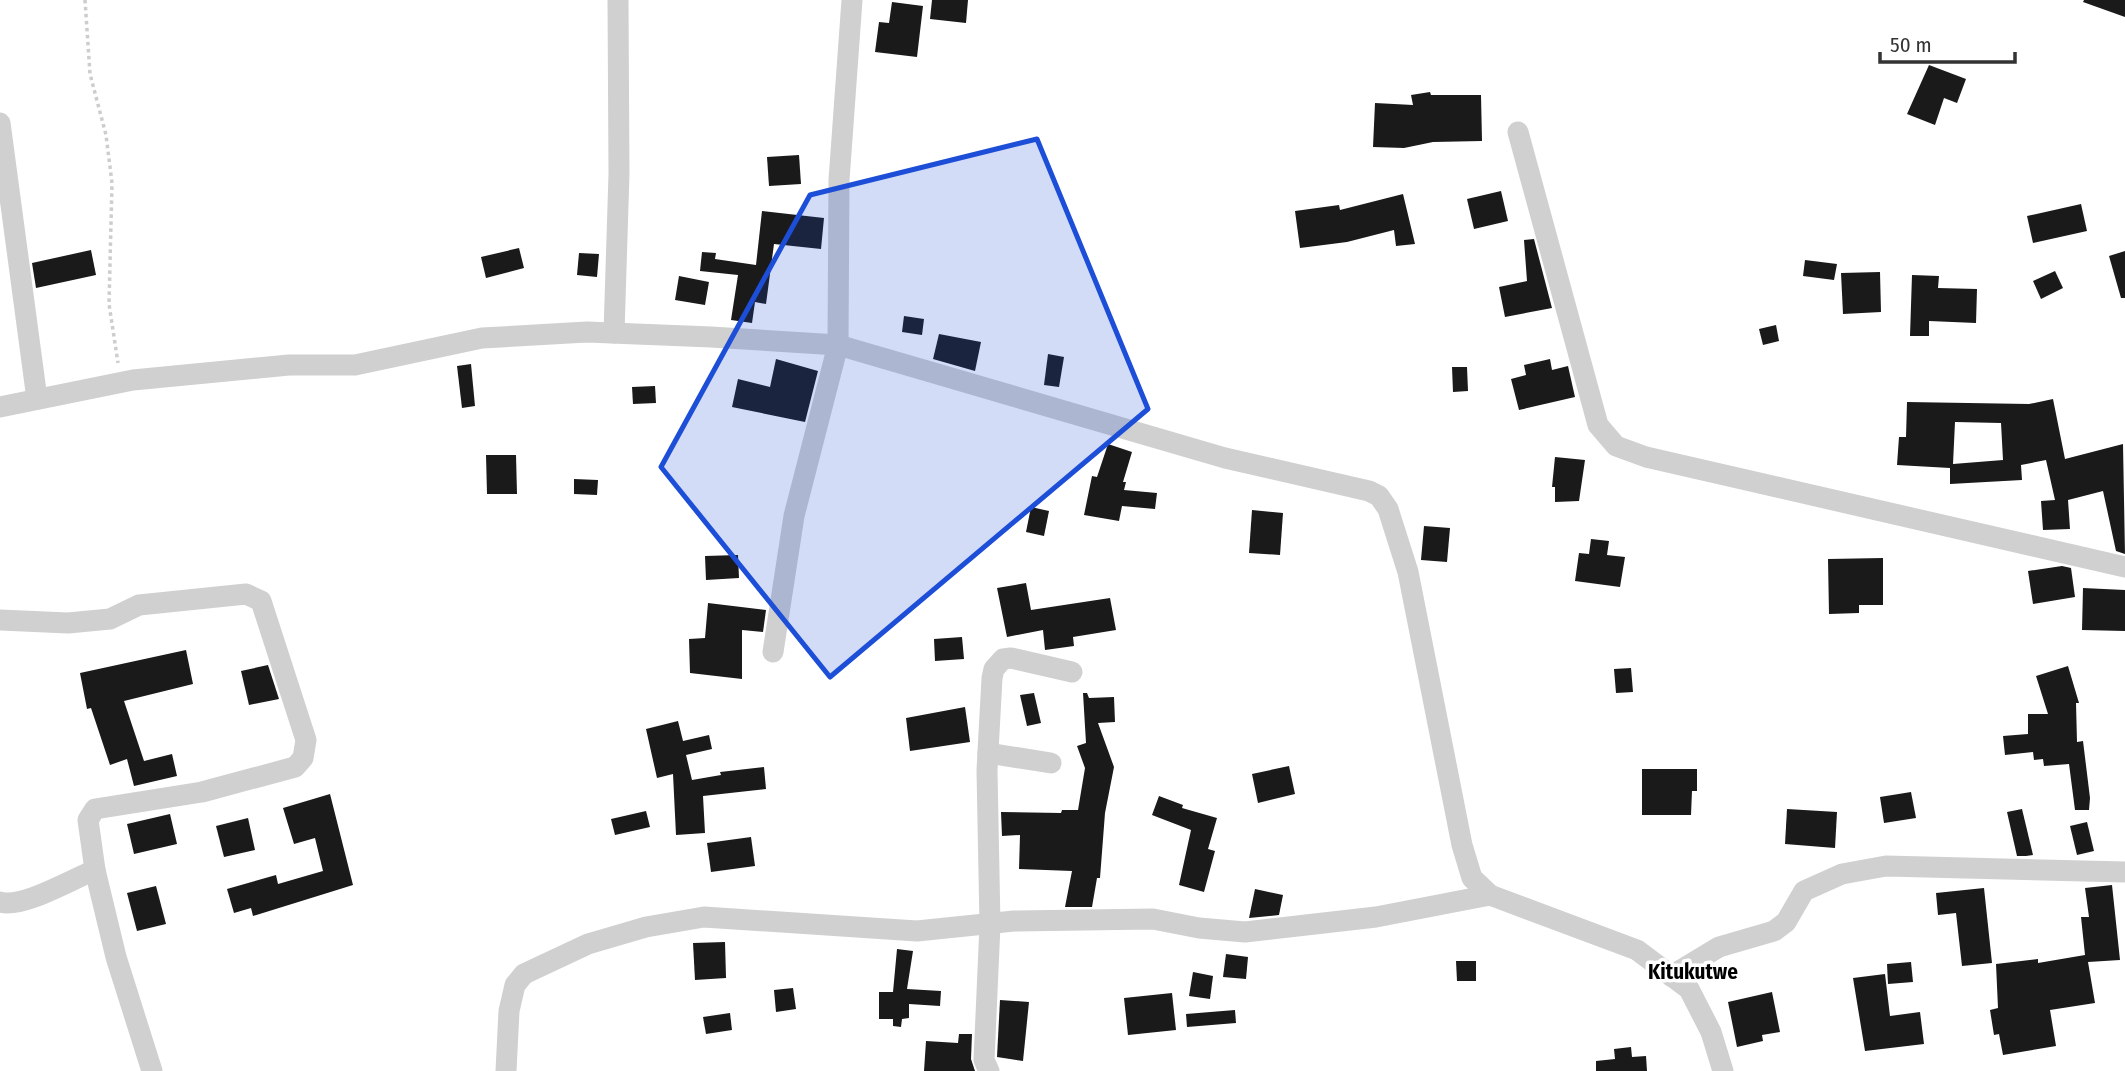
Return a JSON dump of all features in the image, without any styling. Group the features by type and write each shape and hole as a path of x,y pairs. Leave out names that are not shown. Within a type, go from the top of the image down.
{"street":[{"path":"614,333 619,174 618,0"},
{"path":"773,652 793,516 838,345 839,180 852,0"},
{"path":"0,123 37,399"},
{"path":"1518,132 1598,425 1616,446 1646,457 2125,567"},
{"path":"0,407 121,382 211,370 289,365 355,365 482,338 614,333 838,345 1225,458 1379,496 1396,529 1408,572 1462,845 1472,878 1490,895 1637,950 1689,989 1711,1032 1723,1071"},
{"path":"0,620 40,624 110,619 139,605 246,594 261,601 270,622 306,740 303,758 295,768 202,792 95,809 88,820 95,870 116,957 152,1071"},
{"path":"989,1071 984,1060 990,925 988,753 992,678 994,669 1003,659 1011,658 1072,672"},
{"path":"988,753 1051,763"},
{"path":"1671,976 1719,947 1774,931 1786,922 1804,891 1842,874 1886,866 2125,872"},
{"path":"3,905 95,870"},
{"path":"506,1071 509,1011 515,985 524,974 600,940 646,927 704,917 918,931 1014,921 1153,919 1199,928 1245,932 1376,917 1490,895"}],"path":[{"path":"85,0 90,74 106,135 112,183 109,304 121,382"}],"highlighted area":[{"path":"1037,139 1148,409 830,677 661,467 810,195"}],"building":[{"path":"932,0 968,0 966,23 930,19"},
{"path":"2125,0 2125,17 2083,2"},
{"path":"892,2 923,6 917,57 875,52 879,22 889,23"},
{"path":"1929,65 1966,79 1957,103 1944,98 1935,125 1907,114"},
{"path":"1430,92 1431,95 1481,95 1482,141 1433,142 1404,148 1373,147 1375,103 1413,105 1411,95"},
{"path":"799,155 801,184 769,186 767,157"},
{"path":"1501,191 1508,221 1474,229 1467,199"},
{"path":"1403,194 1415,244 1396,246 1394,230 1347,242 1300,248 1295,211 1339,205 1340,210"},
{"path":"2081,204 2087,231 2033,243 2027,216"},
{"path":"762,211 824,218 821,249 774,244 766,304 755,302 752,323 731,320 738,275 700,271 702,252 716,253 715,259 756,265"},
{"path":"1534,239 1552,308 1505,317 1499,287 1527,281 1524,240"},
{"path":"519,248 524,268 486,278 481,257"},
{"path":"91,250 96,275 36,288 32,263"},
{"path":"2125,251 2125,298 2121,298 2109,256"},
{"path":"579,253 599,254 597,277 577,275"},
{"path":"1805,260 1837,264 1834,280 1803,276"},
{"path":"2055,271 2063,288 2041,299 2033,281"},
{"path":"1880,272 1881,312 1843,314 1841,273"},
{"path":"1912,275 1939,276 1938,288 1977,289 1976,323 1929,321 1929,336 1910,336"},
{"path":"679,276 709,282 705,305 675,300"},
{"path":"904,316 924,319 922,335 902,332"},
{"path":"1776,325 1779,341 1763,345 1759,329"},
{"path":"939,334 981,342 975,371 933,359"},
{"path":"1048,354 1064,357 1059,387 1044,385"},
{"path":"776,359 818,371 805,422 732,407 738,379 770,387"},
{"path":"1550,359 1552,370 1568,366 1575,397 1519,410 1511,379 1526,375 1524,365"},
{"path":"471,364 475,406 462,408 457,366"},
{"path":"1452,367 1467,367 1468,391 1453,392"},
{"path":"655,386 656,403 633,404 632,387"},
{"path":"2053,399 2065,459 2123,444 2125,554 2116,551 2103,491 2068,500 2070,529 2043,530 2041,501 2055,500 2046,460 2021,465 2022,480 1950,484 1950,468 1897,465 1899,437 1906,437 1907,402 2029,404","holes":["1955,422 2001,423 2003,460 1953,464"]},
{"path":"1108,444 1132,452 1123,482 1126,482 1124,490 1157,493 1155,509 1122,506 1119,521 1084,515 1092,476 1097,477"},
{"path":"486,455 516,455 517,494 487,494"},
{"path":"1555,457 1585,460 1579,501 1555,502 1555,487 1552,487"},
{"path":"574,479 598,480 597,495 574,494"},
{"path":"1031,507 1049,511 1044,536 1026,532"},
{"path":"1252,510 1283,513 1280,555 1249,553"},
{"path":"1424,526 1450,528 1447,562 1421,560"},
{"path":"1591,539 1609,541 1607,555 1625,557 1620,587 1575,581 1579,553 1589,554"},
{"path":"738,555 739,578 706,580 705,556"},
{"path":"1883,558 1883,605 1859,605 1859,613 1829,614 1828,559"},
{"path":"2062,566 2071,568 2075,597 2033,604 2028,571"},
{"path":"1026,583 1031,610 1110,598 1116,630 1073,637 1074,646 1045,650 1043,630 1007,637 997,588"},
{"path":"2083,588 2125,590 2125,631 2082,630"},
{"path":"708,603 766,610 763,632 742,630 742,679 690,673 689,639 705,638"},
{"path":"962,637 964,659 935,661 934,639"},
{"path":"186,650 193,684 124,701 144,761 172,754 177,776 134,786 127,759 110,765 91,708 87,709 80,673"},
{"path":"268,665 279,699 249,705 241,671"},
{"path":"2068,666 2079,703 2076,703 2077,742 2083,741 2089,810 2075,810 2069,764 2044,766 2043,759 2034,760 2033,752 2005,755 2003,736 2028,734 2028,714 2048,714 2036,676"},
{"path":"1631,668 1633,692 1616,693 1614,669"},
{"path":"1034,693 1041,723 1027,726 1020,695"},
{"path":"1083,693 1087,693 1089,698 1114,697 1115,722 1098,723 1114,767 1105,813 1100,878 1097,878 1092,907 1065,907 1072,871 1019,869 1020,835 1002,836 1001,812 1061,813 1062,810 1078,810 1085,768 1077,746 1086,743"},
{"path":"965,707 970,742 910,751 906,718"},
{"path":"678,721 683,741 709,735 712,749 686,755 692,780 721,775 720,772 764,767 766,789 703,796 705,833 676,835 673,774 657,778 646,729"},
{"path":"1289,766 1295,794 1258,803 1252,774"},
{"path":"1642,769 1697,769 1697,791 1692,791 1691,815 1642,815"},
{"path":"1911,792 1916,818 1884,823 1880,797"},
{"path":"330,794 353,885 253,916 251,908 234,913 227,889 276,875 278,884 323,871 315,838 294,844 283,808"},
{"path":"1159,796 1183,805 1182,808 1217,818 1208,849 1215,851 1204,892 1179,885 1191,830 1152,815"},
{"path":"1787,809 1837,812 1835,848 1785,844"},
{"path":"2022,809 2033,855 2017,856 2007,812"},
{"path":"646,811 650,827 615,835 611,819"},
{"path":"170,814 177,844 134,854 127,824"},
{"path":"248,818 255,850 224,857 216,826"},
{"path":"2087,822 2094,851 2077,855 2070,826"},
{"path":"751,837 755,866 711,872 707,843"},
{"path":"2112,885 2120,960 2088,962 2095,1003 2050,1010 2056,1046 2003,1055 1999,1034 1994,1035 1990,1010 1998,1008 1996,964 2038,959 2038,963 2085,955 2081,917 2089,917 2085,888"},
{"path":"156,886 166,924 137,931 127,893"},
{"path":"1984,888 1992,963 1962,966 1956,913 1938,915 1936,893"},
{"path":"1255,889 1283,895 1279,915 1249,918"},
{"path":"725,942 726,978 695,980 693,943"},
{"path":"897,949 913,951 907,989 941,991 940,1006 909,1004 909,1018 902,1019 901,1027 893,1026 893,1019 879,1019 879,992 893,992"},
{"path":"1226,954 1248,957 1246,979 1223,977"},
{"path":"1456,961 1476,961 1476,981 1457,981"},
{"path":"1911,962 1913,982 1888,984 1887,964"},
{"path":"1193,972 1213,976 1210,999 1189,996"},
{"path":"1885,974 1890,1016 1920,1012 1924,1044 1865,1051 1853,978"},
{"path":"793,988 796,1009 776,1012 774,990"},
{"path":"1772,992 1780,1032 1762,1035 1763,1041 1737,1047 1728,1002"},
{"path":"1172,993 1176,1030 1128,1035 1124,998"},
{"path":"1000,1000 1029,1002 1023,1061 997,1057"},
{"path":"1235,1010 1236,1023 1187,1027 1186,1014"},
{"path":"730,1013 732,1030 706,1034 703,1017"},
{"path":"959,1034 972,1034 971,1059 975,1071 924,1071 926,1041 958,1043"},
{"path":"1631,1047 1632,1057 1646,1056 1647,1071 1596,1071 1596,1061 1615,1059 1614,1049"}],"district":[{"name":"Kitukutwe","path":"1693,972"}]}
